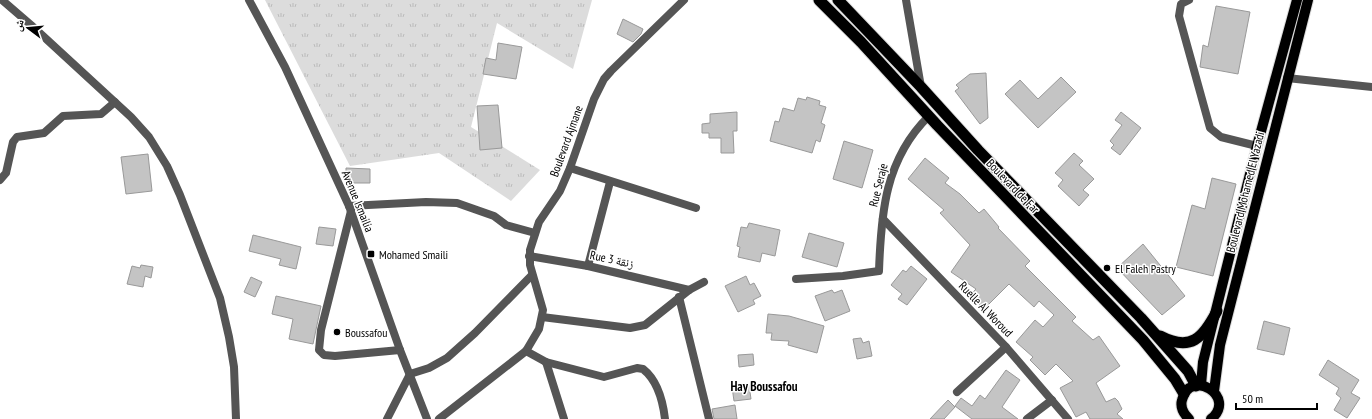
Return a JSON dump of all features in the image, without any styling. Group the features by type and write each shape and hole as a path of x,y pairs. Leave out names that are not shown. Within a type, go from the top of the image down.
{"highway":[{"name":"Boulevard de Far","path":"820,0 1143,340 1175,379 1184,394"},
{"name":"Boulevard de Far","path":"838,0 921,87 978,150 1153,332 1188,371 1198,386"},
{"path":"1153,332 1175,343 1183,344 1203,335 1217,311"}],"main road":[{"name":"Boulevard Mohamed El Yazadi","path":"1198,386 1257,146 1297,0"},
{"name":"Boulevard Mohamed El Yazadi","path":"1219,414 1218,400 1214,391 1220,345 1308,0"},
{"path":"1185,417 1182,403 1184,394 1198,386 1214,391"},
{"path":"1211,419 1219,414"}],"street":[{"path":"2,0 115,102 149,137 167,166 203,252 220,298 234,367 236,419"},
{"name":"Avenue Ismailia","path":"249,0 284,67 350,208 400,350 427,419"},
{"name":"Boulevard Ajmane","path":"439,419 526,351 540,329 542,305 532,275 529,256 539,222 560,191 570,168 594,99 604,79 684,0"},
{"path":"1188,0 1181,4 1179,16 1210,128 1221,137 1257,146"},
{"path":"907,1 921,87"},
{"path":"1287,78 1372,88"},
{"path":"0,180 6,173 13,142 17,137 44,133 63,116 101,114 115,102"},
{"name":"Rue Seraje","path":"796,279 843,276 879,271 883,219 890,183 898,156 910,137 929,116"},
{"path":"570,168 610,182 696,208"},
{"path":"588,266 610,182"},
{"path":"400,350 335,356 324,355 319,350 321,330 350,208 438,201 457,203 494,216 506,225 535,233"},
{"name":"Ruelle Al Woroud","path":"883,219 1006,347 1068,419"},
{"name":"Rue 3 زنقة","path":"529,256 588,266 689,290"},
{"path":"387,419 410,374 429,368 447,358 471,338 532,275"},
{"path":"542,317 635,328 645,325 689,290 704,282"},
{"path":"679,298 709,419"},
{"path":"957,392 1006,347"},
{"path":"526,351 546,362 604,377 637,368 643,369 655,384 665,419"},
{"path":"546,362 564,419"},
{"path":"1027,419 1052,400"}],"green space":[{"path":"265,0 592,0 573,69 497,23 471,127 540,170 511,201 439,153 350,166"}],"building":[{"path":"1216,6 1250,12 1238,74 1200,67 1203,45 1208,47"},
{"path":"623,19 643,29 641,34 633,42 617,34"},
{"path":"498,43 522,47 516,79 483,74 486,58 496,60"},
{"path":"986,73 988,118 980,124 955,91 959,88 956,85 970,74"},
{"path":"1061,77 1076,92 1038,128 1005,94 1020,80 1038,99"},
{"path":"807,97 820,101 819,105 826,107 821,123 825,125 820,142 816,140 812,153 770,141 775,121 779,122 783,108 794,111 798,98 806,100"},
{"path":"498,105 502,148 480,150 477,106"},
{"path":"737,112 737,131 733,131 734,153 721,153 721,138 709,138 709,133 702,133 702,124 710,123 710,114"},
{"path":"1121,112 1141,128 1120,155 1111,148 1114,145 1110,141 1122,125 1115,120"},
{"path":"844,141 873,150 862,188 833,179"},
{"path":"1074,153 1083,161 1079,165 1094,179 1083,190 1089,195 1079,206 1058,186 1063,180 1055,173"},
{"path":"148,154 152,191 126,194 121,157"},
{"path":"925,158 949,178 945,183 960,194 979,213 984,209 999,227 998,228 1030,261 1025,266 1076,317 1072,321 1093,340 1099,336 1120,366 1096,383 1106,402 1115,398 1118,401 1122,409 1117,414 1123,419 1090,419 1086,412 1076,417 1060,388 1073,381 1056,364 1045,375 1030,360 1033,357 1016,342 1035,320 1043,327 1054,315 1039,301 1034,307 1009,284 984,309 970,295 976,289 951,272 970,245 940,213 944,210 908,179"},
{"path":"346,168 370,169 370,183 346,183"},
{"path":"1212,178 1236,184 1213,276 1176,267 1192,205 1205,209"},
{"path":"749,223 780,230 775,256 762,253 760,262 738,257 740,247 737,246 741,227 747,228"},
{"path":"319,227 336,229 333,246 316,244"},
{"path":"809,233 844,243 837,267 802,257"},
{"path":"253,235 301,247 296,269 279,265 281,259 249,251"},
{"path":"1143,244 1185,296 1162,315 1117,268"},
{"path":"141,265 153,267 151,278 145,276 143,287 127,284 132,266 140,268"},
{"path":"911,266 927,279 907,305 898,299 902,294 891,285 903,270 906,272"},
{"path":"746,276 750,285 754,283 761,296 753,300 755,304 738,312 725,286"},
{"path":"251,277 262,282 255,297 244,292"},
{"path":"832,290 834,293 842,290 850,311 825,321 815,296"},
{"path":"276,296 321,306 313,344 289,339 293,319 272,314"},
{"path":"768,314 789,316 824,326 817,353 788,345 789,341 771,340 772,333 766,333"},
{"path":"1264,321 1290,328 1284,355 1257,349"},
{"path":"861,338 863,343 869,341 872,356 857,359 853,339"},
{"path":"753,354 754,365 739,367 738,355"},
{"path":"1328,360 1359,380 1351,393 1360,398 1347,418 1334,410 1341,398 1336,394 1339,388 1319,375"},
{"path":"1006,370 1020,380 1002,407 1018,419 972,419 955,406 961,398 972,406 980,395 985,399"},
{"path":"749,385 751,399 734,401 732,387"},
{"path":"948,400 955,407 944,419 930,419"},
{"path":"735,405 737,419 714,419 712,409"}],"place":[{"name":"Mohamed Smaili","path":"371,254"},
{"name":"El Faleh Pastry","path":"1107,268"},
{"name":"Boussafou","path":"337,332"}],"district":[{"name":"Hay Boussafou","path":"764,386"}]}
